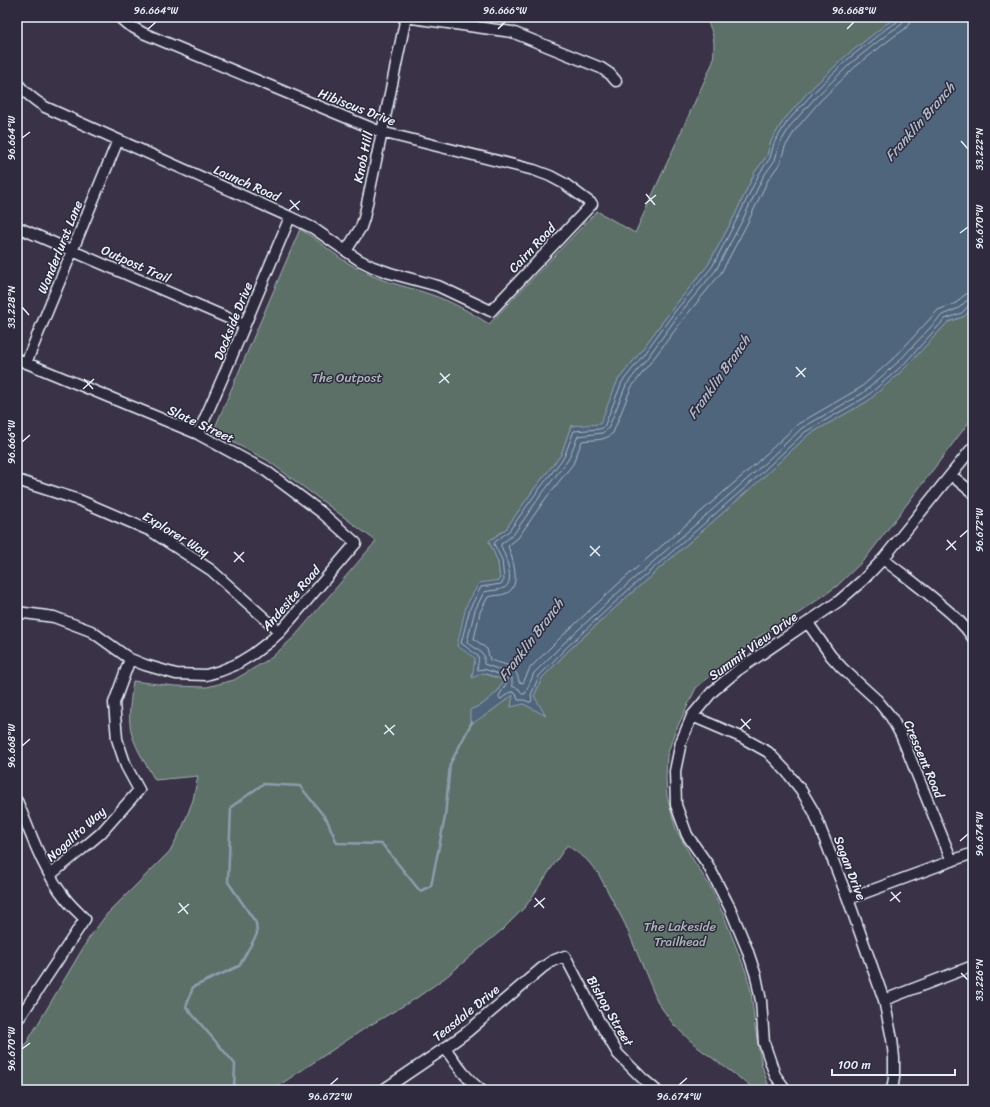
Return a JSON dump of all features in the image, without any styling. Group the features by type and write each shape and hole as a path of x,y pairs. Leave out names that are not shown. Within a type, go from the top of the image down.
{"street":[{"name":"Hibiscus Drive","path":"119,17 127,24 143,33 382,132 534,170 550,176 565,184 592,204"},
{"name":"Knob Hill","path":"346,251 361,227 364,218 406,17"},
{"path":"406,17 512,32 600,68 610,74 616,81"},
{"name":"Launch Road","path":"17,82 25,93 45,107 290,216 313,228 346,251 373,267 438,286 491,311"},
{"name":"Wanderlurst Lane","path":"21,361 73,251 118,140"},
{"name":"Cairn Road","path":"491,311 592,204"},
{"name":"Dockside Drive","path":"198,434 290,216"},
{"name":"Outpost Trail","path":"17,227 244,325"},
{"name":"Slate Street","path":"21,361 198,434 266,471 321,512 356,543"},
{"name":"Summit View Drive","path":"786,1090 775,1075 764,1043 761,1001 756,976 747,949 730,908 708,865 687,835 676,805 675,771 682,742 692,716 712,692 738,670 839,601 863,580 883,559 973,447"},
{"path":"951,475 973,493"},
{"name":"Explorer Way","path":"17,480 79,500 150,531 211,570 280,632"},
{"name":"Andesite Road","path":"17,612 54,617 91,631 130,659 145,666 176,674 206,675 241,662 270,641 280,632 356,543"},
{"path":"883,559 924,590 956,618 973,638"},
{"name":"Crescent Road","path":"808,623 831,656 877,700 891,717 901,735 952,861"},
{"name":"Nogalito Way","path":"50,875 101,833 139,790 126,766 117,739 114,703 130,659"},
{"name":"Sagan Drive","path":"692,716 741,737 768,752 801,790 814,812 848,899 884,1000 892,1039 894,1058 894,1078 892,1090"},
{"path":"17,801 50,875 66,899 85,919 18,1016"},
{"path":"848,899 973,852"},
{"name":"Teasdale Drive","path":"383,1090 446,1048 467,1032 542,968 552,961 565,956"},
{"name":"Bishop Street","path":"565,956 618,1054 656,1090"},
{"path":"884,1000 973,966"},
{"path":"446,1048 459,1068 475,1086 481,1090"}],"green space":[{"path":"705,17 898,17 885,25 846,56 809,91 784,120 771,141 767,156 755,172 734,217 708,265 618,380 600,425 571,426 561,455 534,489 506,529 489,541 498,562 500,580 475,658 483,673 504,680 497,692 483,704 470,710 490,712 514,694 511,706 524,704 545,715 534,696 542,678 569,650 759,481 808,435 868,401 905,368 948,322 965,316 973,306 973,417 866,558 837,586 792,618 758,637 696,688 674,734 667,756 667,796 676,829 711,888 724,916 746,972 751,991 755,1027 762,1066 770,1090 756,1090 696,1046 674,1025 658,1003 625,924 598,873 586,859 567,845 526,906 503,929 446,977 415,999 367,1027 272,1090 17,1090 17,1059 89,938 107,914 170,851 183,826 193,800 198,776 155,780 139,753 132,735 130,722 133,681 175,686 207,687 234,680 271,658 295,636 376,541 267,460 213,432 300,229 343,260 363,271 385,281 453,303 489,324 597,211 635,233 713,62 714,39"}],"water":[{"path":"898,17 973,17 973,306 965,316 948,322 905,368 868,401 808,435 759,481 569,650 542,678 534,696 546,716 524,704 511,707 513,695 470,725 470,710 483,704 497,692 504,680 483,673 472,678 475,658 457,646 466,606 479,583 500,580 498,562 489,541 506,529 534,489 561,455 571,426 600,424 618,380 708,265 734,217 755,172 767,156 771,141 784,120 809,91 846,56 885,25"}],"waterway":[{"name":"Franklin Branch","path":"234,1090 235,1064 186,1007 193,987 239,966 257,934 256,923 228,882 231,807 263,784 300,786 327,820 337,843 382,844 420,891 431,886 445,817 450,764 472,722"}],"park label":[{"name":"The Outpost","path":"347,377"},
{"name":"The Lakeside Trailhead","path":"680,934"}]}
